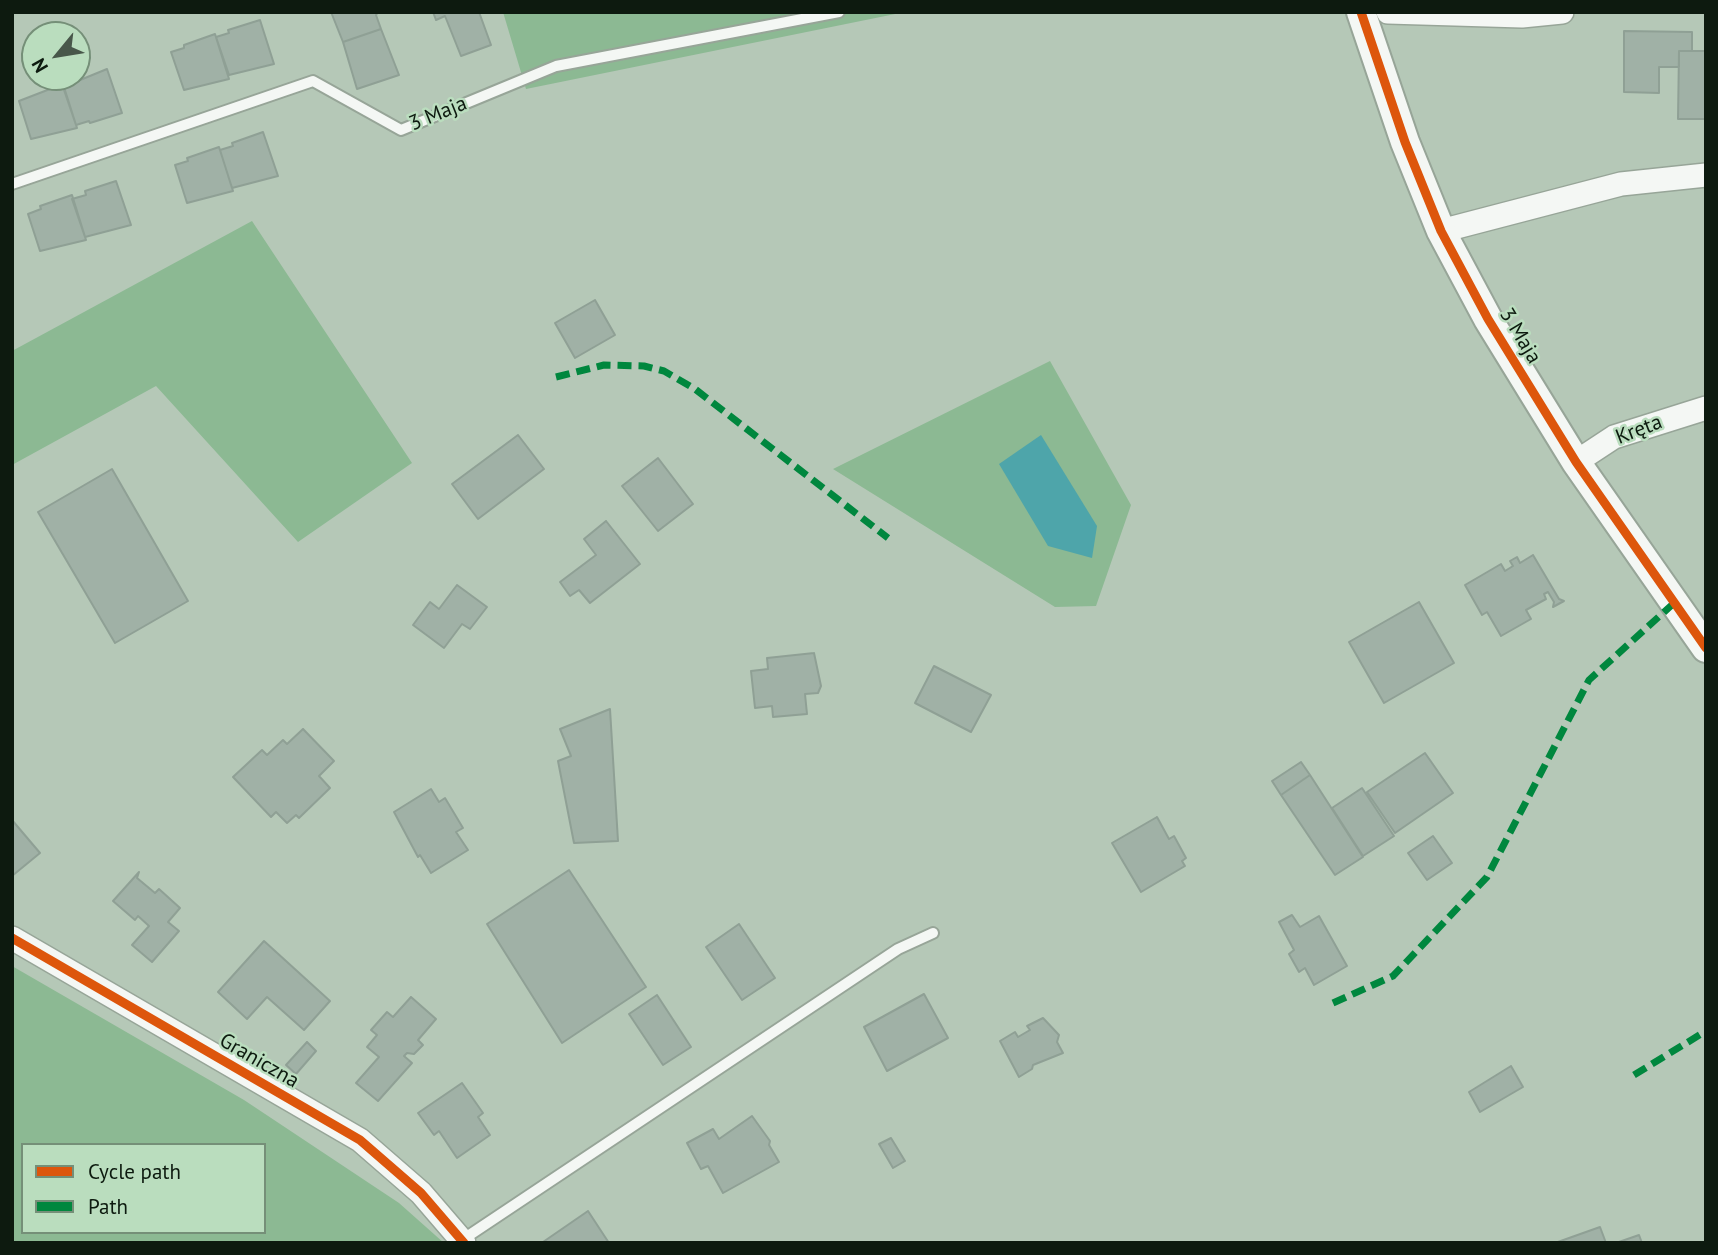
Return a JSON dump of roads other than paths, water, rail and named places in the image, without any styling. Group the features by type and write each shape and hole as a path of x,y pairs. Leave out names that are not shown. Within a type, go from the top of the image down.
{"street":[{"name":"3 Maja","path":"1361,12 1405,142 1441,231 1488,319 1576,461 1706,648"},
{"path":"1388,12 1522,16 1562,12"},
{"path":"1441,231 1621,184 1706,175"},
{"name":"Kręta","path":"1576,461 1614,437 1706,408"},
{"name":"Graniczna","path":"12,938 360,1140 421,1193 463,1241"}],"lane":[{"name":"3 Maja","path":"12,184 313,81 401,130 556,66 839,12"},
{"path":"463,1241 898,949 933,933"}],"water":[{"path":"1041,435 1097,526 1092,558 1048,546 999,464"}]}
